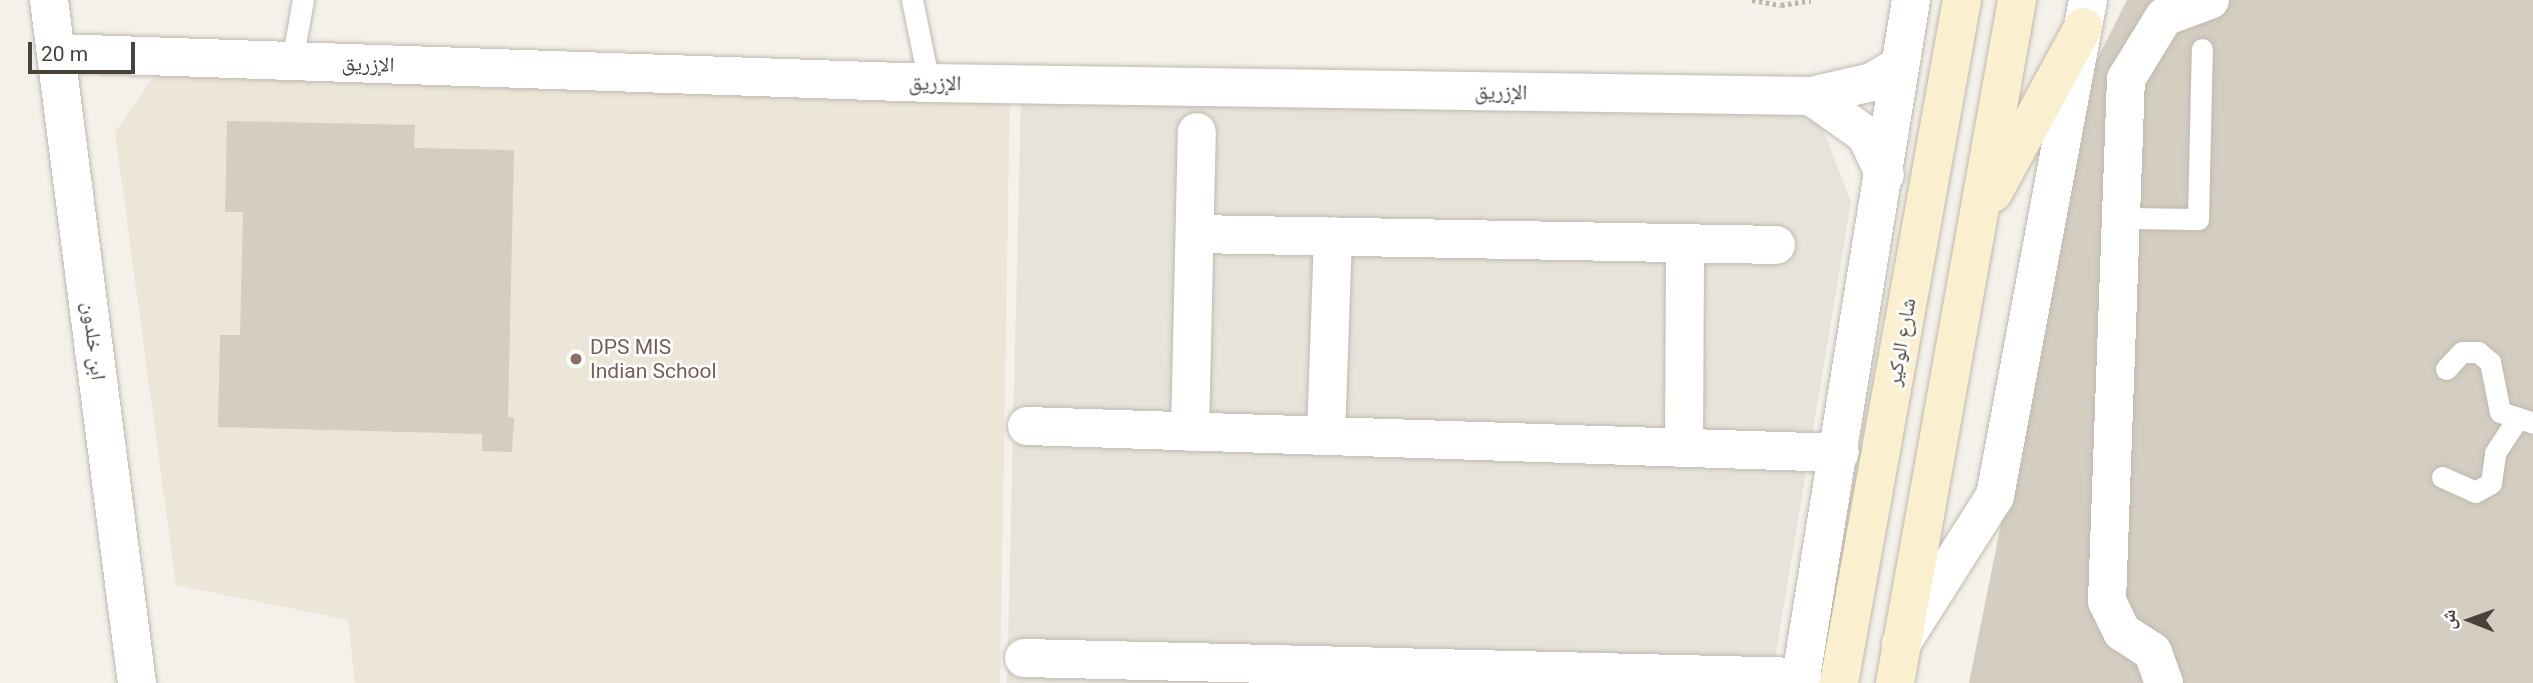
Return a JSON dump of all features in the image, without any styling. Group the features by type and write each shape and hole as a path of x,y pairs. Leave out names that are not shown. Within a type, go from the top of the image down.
{"street":[{"name":"ابن خلدون","path":"49,0 58,53 137,683"},
{"name":"شارع الوكير","path":"1801,680 1885,175 1899,66 1911,0"},
{"name":"شارع الوكير","path":"1839,683 1962,0"},
{"path":"1903,667 1971,235 2017,0"},
{"path":"2164,683 2152,652 2122,632 2107,601 2124,218 2126,79 2164,17 2210,0"},
{"path":"1971,235 2085,13"},
{"path":"1903,667 1995,496 2085,13"},
{"name":"الإزريق","path":"58,53 929,83 1811,96 1862,85 1899,66"},
{"path":"1811,96 1866,135 1885,175"},
{"path":"1189,432 1197,132"},
{"path":"1195,233 1776,245"},
{"path":"1326,436 1333,236"},
{"path":"1684,447 1685,243"},
{"path":"1027,426 1840,453"},
{"path":"1024,658 1114,672 1801,680"}],"lane":[{"path":"292,61 303,0"},
{"path":"912,0 929,83"},
{"path":"2124,218 2198,219 2202,49"},
{"path":"2442,477 2475,492 2491,483 2498,445 2524,422 2500,412 2490,362 2478,352 2462,352 2446,369"}],"path":[{"path":"1752,0 1781,5 1811,0"}],"shaded area":[{"name":"DPS MIS Indian School","path":"155,75 1010,90 1000,683 355,683 348,620 176,585 115,132"},
{"path":"1021,96 1818,116 1851,202 1771,683 1007,683"}],"building":[{"path":"2127,0 2533,0 2533,683 1969,683 2093,67"},
{"path":"227,121 415,125 414,148 514,150 508,417 514,418 512,452 482,451 482,434 218,427 220,335 240,335 243,212 225,212"}],"place":[{"name":"DPS MIS Indian School","path":"576,359"}]}
